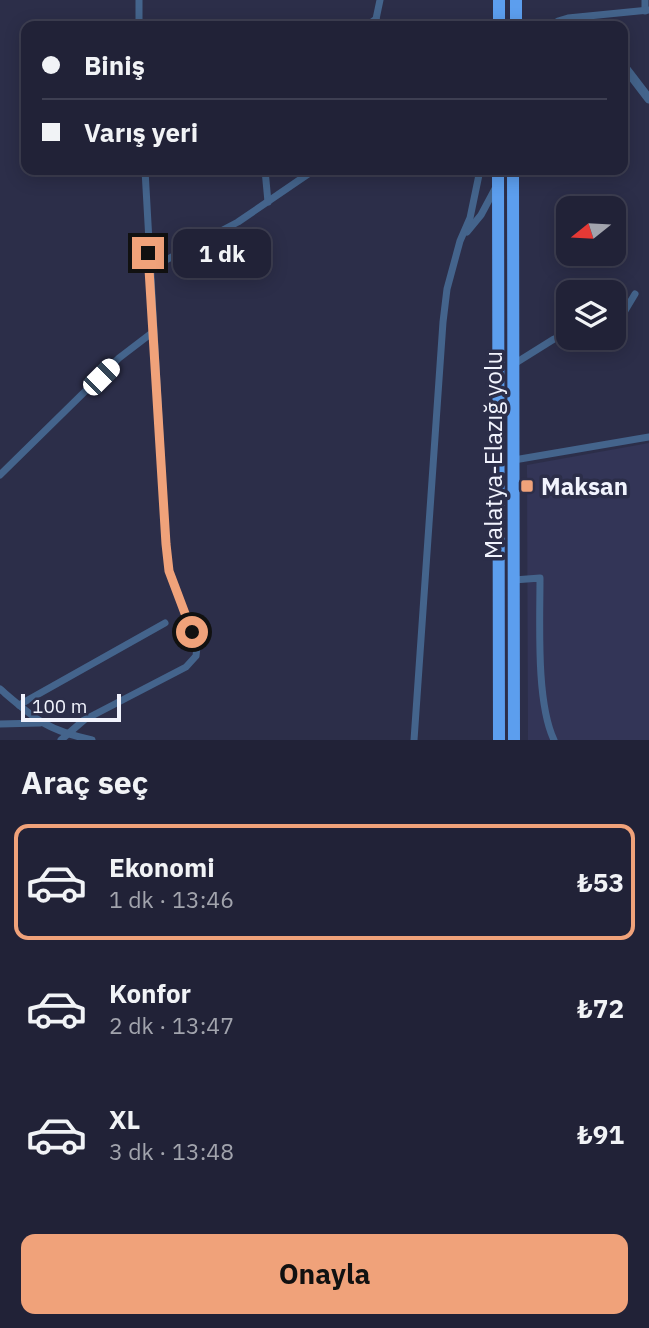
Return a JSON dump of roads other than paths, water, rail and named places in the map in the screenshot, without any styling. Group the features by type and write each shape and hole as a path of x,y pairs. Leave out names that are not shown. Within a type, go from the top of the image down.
{"highway":[{"path":"497,21 499,0"},
{"path":"516,0 516,21"},
{"name":"Malatya-Elazığ yolu","path":"513,175 514,740"},
{"path":"498,177 499,740"}],"street":[{"path":"139,0 139,21"},
{"path":"377,21 380,0"},
{"path":"560,21 568,18 647,11 645,0"},
{"path":"628,72 649,99"},
{"path":"64,737 84,720 186,667 196,656 197,647 169,571 145,175"},
{"path":"265,175 268,202"},
{"path":"149,269 238,222 307,175"},
{"path":"414,740 443,322 447,289 460,241 470,218 479,175"},
{"path":"460,241 481,215 498,177"},
{"path":"626,309 635,294"},
{"path":"0,475 119,358 153,332"},
{"path":"514,364 556,338"},
{"path":"514,460 649,437"},
{"path":"514,580 540,578 541,653 546,723 554,740"},
{"path":"19,705 165,623"},
{"path":"0,689 40,723 64,737 92,740"},
{"path":"0,724 40,723"}],"place":[{"name":"Maksan","path":"527,486"}]}
